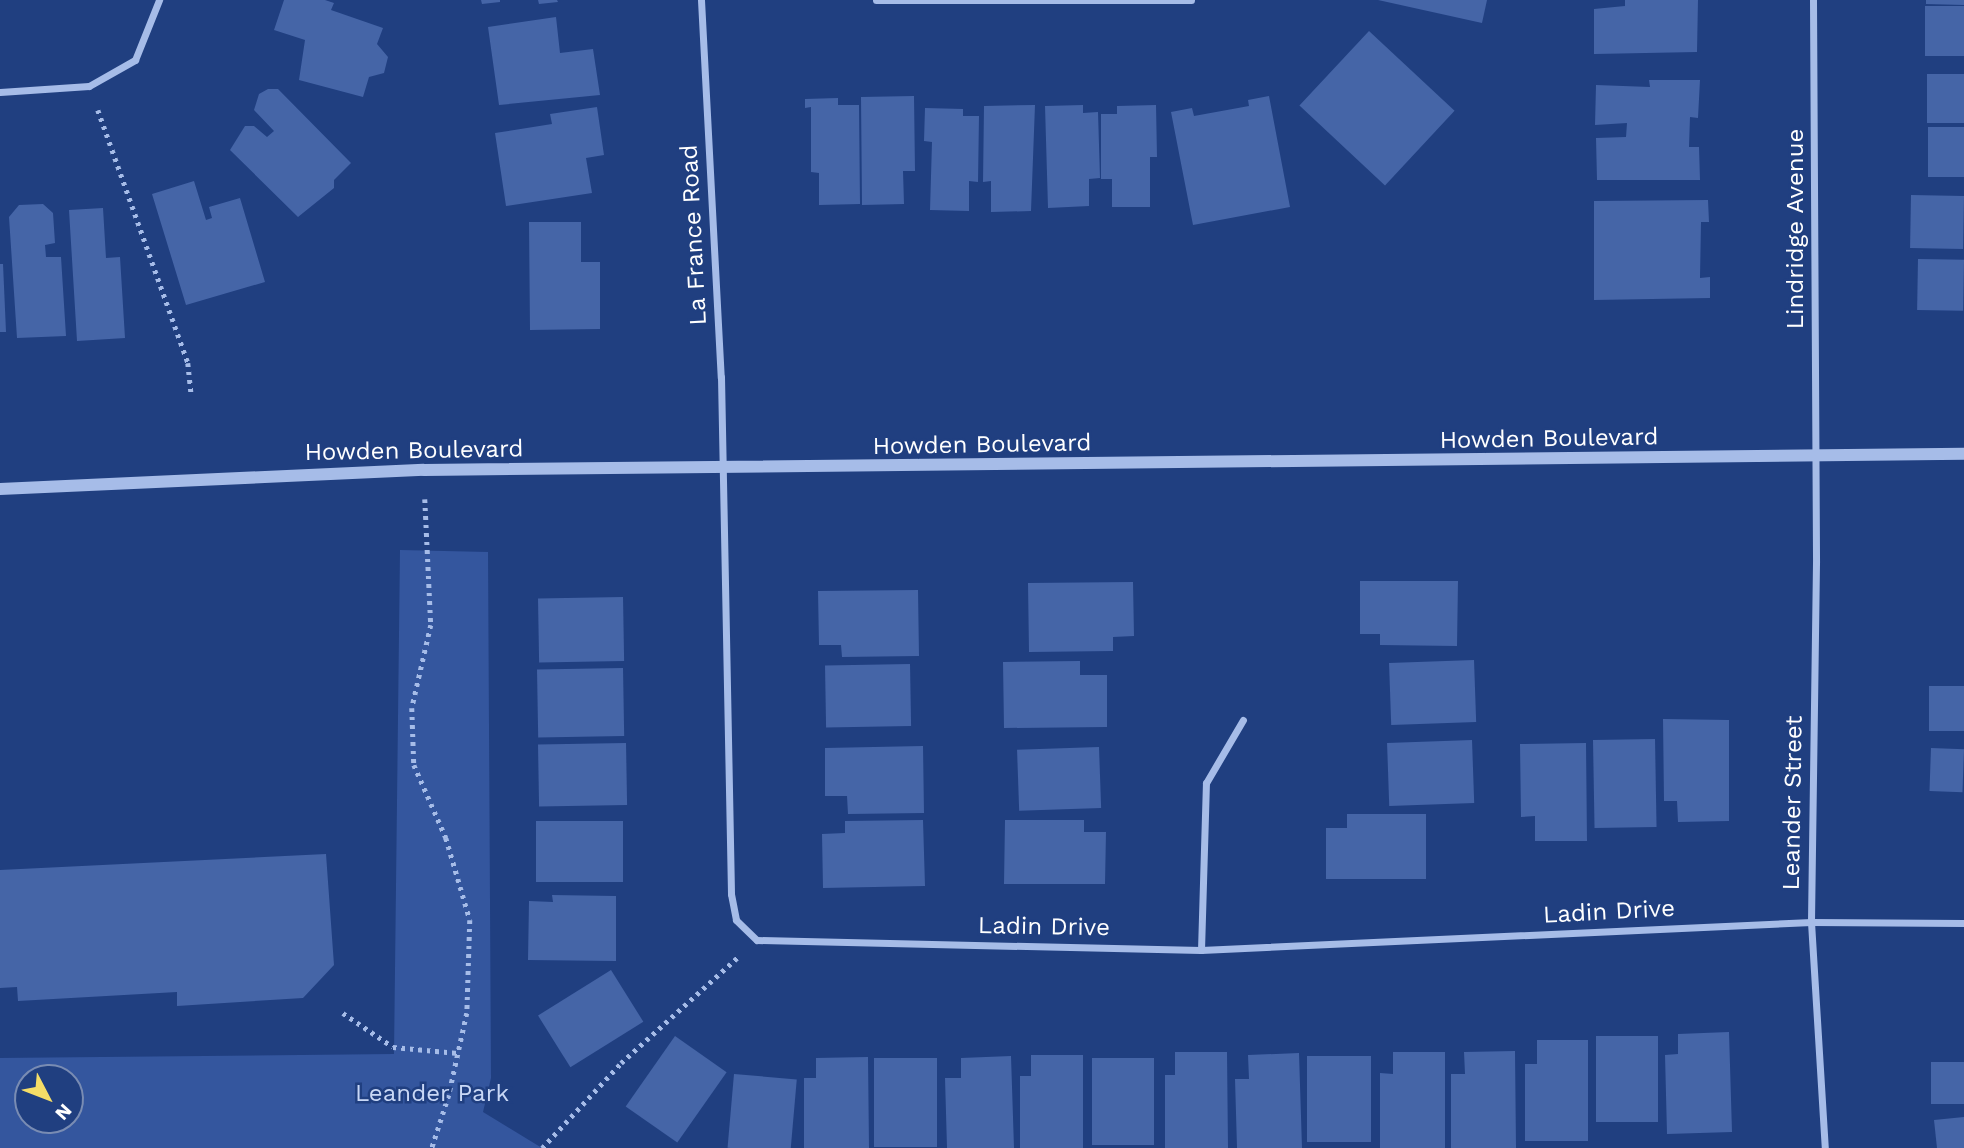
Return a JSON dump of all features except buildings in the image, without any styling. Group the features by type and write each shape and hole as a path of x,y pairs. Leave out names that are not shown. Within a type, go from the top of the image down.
{"street":[{"path":"0,92 89,86 135,60 159,0"},
{"name":"La France Road","path":"701,0 723,468"},
{"path":"876,0 1191,0"},
{"name":"Lindridge Avenue","path":"1813,0 1816,457"},
{"name":"Howden Boulevard","path":"0,489 424,470 1964,454"},
{"name":"Leander Street","path":"1816,457 1811,922 1825,1148"},
{"path":"723,468 731,894 736,920 757,940"},
{"path":"1201,950 1206,783 1243,720"},
{"name":"Ladin Drive","path":"757,940 1201,950 1811,922 1964,923"}],"path":[{"path":"89,86 188,363 191,393"},
{"path":"424,470 431,625 412,708 414,765 446,838 470,920 467,1013 432,1148"},
{"path":"541,1148 621,1063 757,940"},
{"path":"343,1013 393,1047 458,1054"}],"green space":[{"name":"Leander Park","path":"400,550 488,552 491,1078 483,1112 542,1148 0,1148 0,1058 394,1054"}]}
